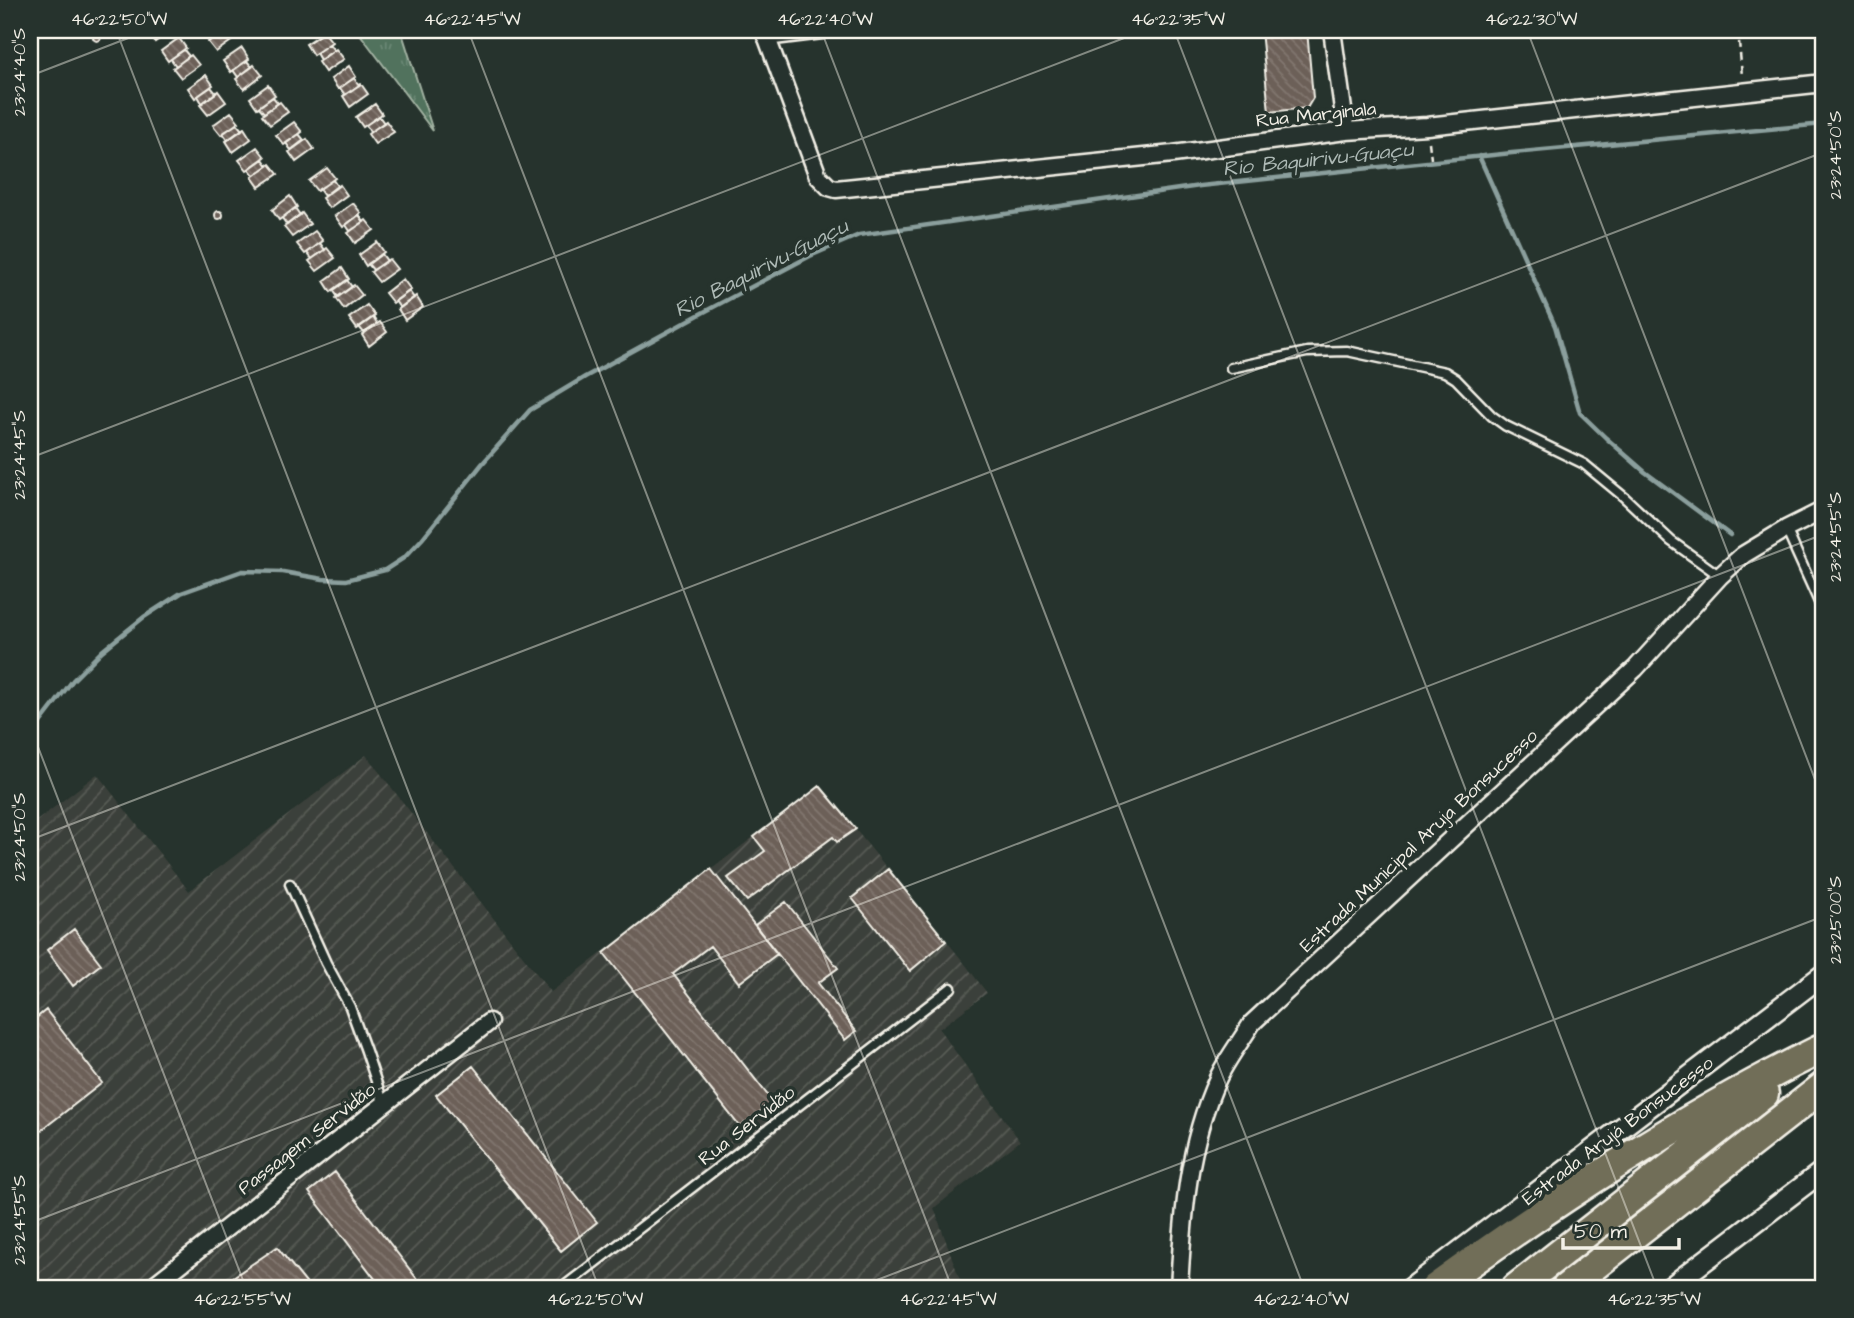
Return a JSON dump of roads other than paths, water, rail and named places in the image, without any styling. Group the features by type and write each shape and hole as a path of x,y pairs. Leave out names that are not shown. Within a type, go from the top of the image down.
{"highway":[{"path":"1435,1288 1502,1240 1681,1125 1766,1076 1823,1048"},
{"path":"1516,1288 1823,1048"},
{"path":"1566,1288 1824,1086"},
{"path":"1741,1150 1824,1106"}],"street":[{"path":"765,33 822,30"},
{"path":"1332,30 1346,131"},
{"name":"Rua Marginala","path":"765,33 818,176 823,183 836,189 1173,154 1346,131 1427,125 1824,83"},
{"name":"Estrada Municipal Aruja Bonsucesso","path":"1179,1288 1183,1211 1199,1129 1219,1077 1252,1023 1635,669 1720,576 1743,555 1824,510"},
{"name":"Estrada Arujá Bonsucesso","path":"1411,1288 1824,974"},
{"name":"Passagem Servidão","path":"150,1288 489,1022"},
{"path":"1669,1288 1824,1170"}],"lane":[{"path":"1231,369 1307,352 1347,351 1445,372 1506,426 1584,464 1671,541 1720,576"},
{"path":"1786,529 1824,613"},
{"path":"290,884 311,933 349,1007 384,1105"},
{"name":"Rua Servidão","path":"562,1288 951,988"}],"waterway":[{"name":"Rio Baquirivu-Guaçu","path":"30,736 73,680 102,651 144,617 181,593 242,571 283,572 346,580 385,570 405,557 422,539 482,464 530,410 704,312 810,256 859,235 1200,186 1824,124"},
{"path":"1479,156 1555,326 1580,413 1645,472 1730,535"}]}
